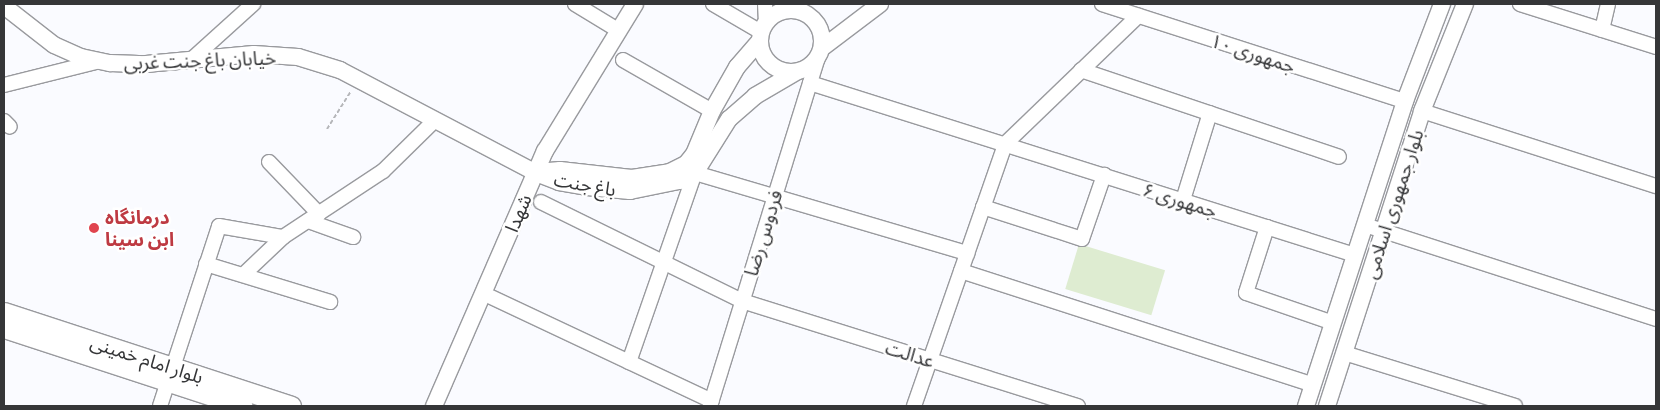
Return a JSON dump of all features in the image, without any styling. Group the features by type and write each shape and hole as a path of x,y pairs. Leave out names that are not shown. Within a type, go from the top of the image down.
{"main road":[{"name":"بلوار امام خمینی","path":"4,312 170,374 243,406"},
{"name":"بلوار امام خمینی","path":"4,328 291,406"}],"street":[{"path":"191,60 253,4"},
{"path":"575,4 618,30"},
{"name":"شهدا","path":"434,406 556,130 635,4"},
{"path":"712,4 762,32"},
{"path":"765,4 762,32 764,56 775,68 796,72"},
{"path":"629,362 695,173 729,119 755,96 796,72 880,4"},
{"name":"جمهوری ۱۰","path":"1102,4 1405,101"},
{"name":"بلوار جمهوری اسلامی","path":"1306,406 1405,101 1442,4"},
{"name":"بلوار جمهوری اسلامی","path":"1327,406 1422,111 1466,4"},
{"path":"1520,4 1656,47"},
{"path":"1602,30 1608,4"},
{"name":"خیابان باغ جنت غربی","path":"4,6 54,45 101,61 146,64 254,54 298,58 340,70 536,173"},
{"path":"762,32 792,7 810,15 821,30 819,54"},
{"path":"914,406 1005,144 1138,16"},
{"name":"باغ جنت","path":"536,173 560,170 632,178 670,172 686,164 694,154 712,111 737,67 762,32"},
{"name":"فردوس رضا","path":"711,404 819,54"},
{"path":"623,60 712,111"},
{"path":"4,85 101,61"},
{"path":"1081,70 1339,157"},
{"name":"جمهوری ۶","path":"810,83 1355,255"},
{"path":"1422,111 1656,186"},
{"path":"1183,200 1210,113"},
{"path":"243,274 283,237 383,171 435,120"},
{"path":"270,162 313,217 353,237"},
{"name":"باغ جنت","path":"536,173 559,182 630,191 679,182 695,173"},
{"path":"695,173 775,194 967,254"},
{"path":"984,207 1082,239 1104,175"},
{"name":"عدالت","path":"541,202 742,301 1078,406"},
{"path":"1365,225 1656,319"},
{"path":"160,406 219,226 283,237"},
{"path":"1267,227 1246,293 1333,323"},
{"path":"206,264 330,302"},
{"path":"961,271 1313,385"},
{"path":"491,297 629,362 711,404"},
{"path":"1344,353 1514,406"}],"path":[{"path":"327,129 358,80"}],"green space":[{"path":"1079,244 1165,270 1151,315 1065,289"}],"place":[{"name":"درمانگاه ابن سینا","path":"94,228"}]}
